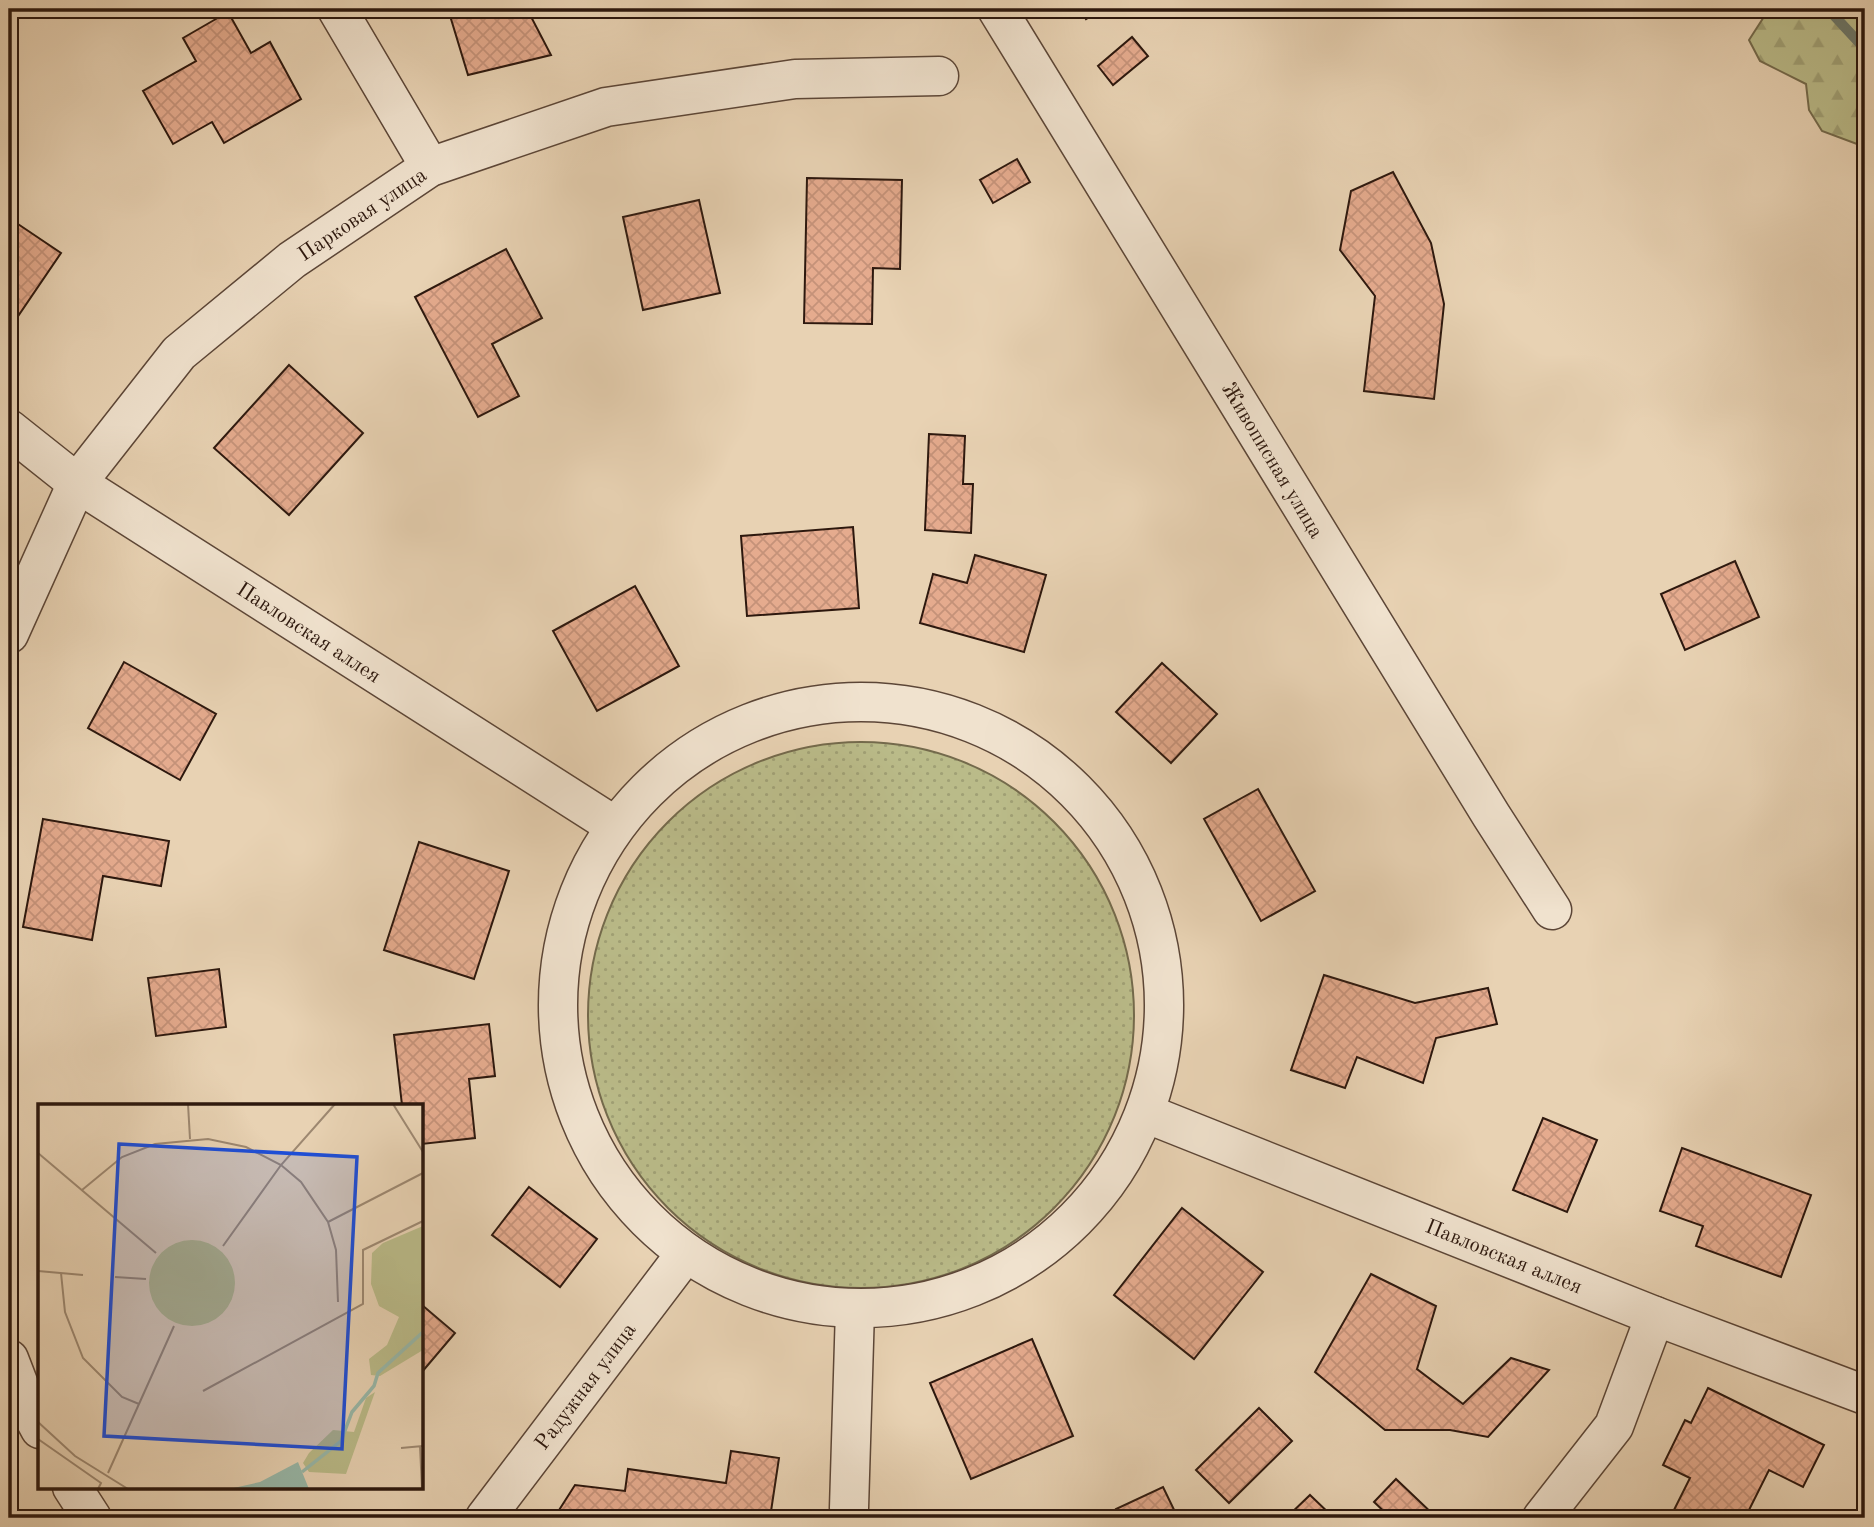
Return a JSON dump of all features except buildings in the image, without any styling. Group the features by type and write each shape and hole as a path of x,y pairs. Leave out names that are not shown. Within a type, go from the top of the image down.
{"street":[{"path":"337,9 430,167"},
{"name":"Живописная улица","path":"997,9 1490,815 1552,910"},
{"name":"Парковая улица","path":"9,634 77,483 179,353 292,260 430,167 606,107 795,79 939,76"},
{"name":"Павловская аллея","path":"9,429 77,483 615,827"},
{"path":"853,701 918,706 969,720 1005,737 1039,758 1070,784 1097,813 1120,845 1138,880 1152,918 1161,957 1164,997 1163,1036 1157,1075 1145,1114 1110,1179 1087,1209 1030,1257 998,1276 964,1291 929,1301 855,1309 818,1306 749,1287 716,1272 686,1253 655,1227 636,1208 604,1166 585,1131 561,1055 558,1015 558,988 566,935 577,897 594,860 615,827 640,796 701,746 737,727 813,704 853,701"},
{"name":"Павловская аллея","path":"1145,1114 1655,1316 1865,1395"},
{"name":"Радужная улица","path":"485,1518 686,1253"},
{"path":"849,1508 855,1309"},
{"path":"1542,1518 1614,1426 1655,1316"},
{"path":"9,1359 38,1425"},
{"path":"73,1488 92,1518"}],"green space":[{"path":"1769,9 1865,9 1865,147 1822,131 1809,110 1806,84 1760,61 1749,40"},
{"path":"861,742 914,747 966,763 1013,788 1054,822 1088,863 1113,910 1129,962 1134,1015 1129,1068 1113,1120 1088,1167 1054,1208 1013,1242 966,1267 914,1283 861,1288 808,1283 756,1267 709,1242 668,1208 634,1167 609,1120 593,1068 588,1015 593,962 609,910 634,863 668,822 709,788 756,763 808,747"}],"waterway":[{"path":"1828,9 1865,49"}]}
